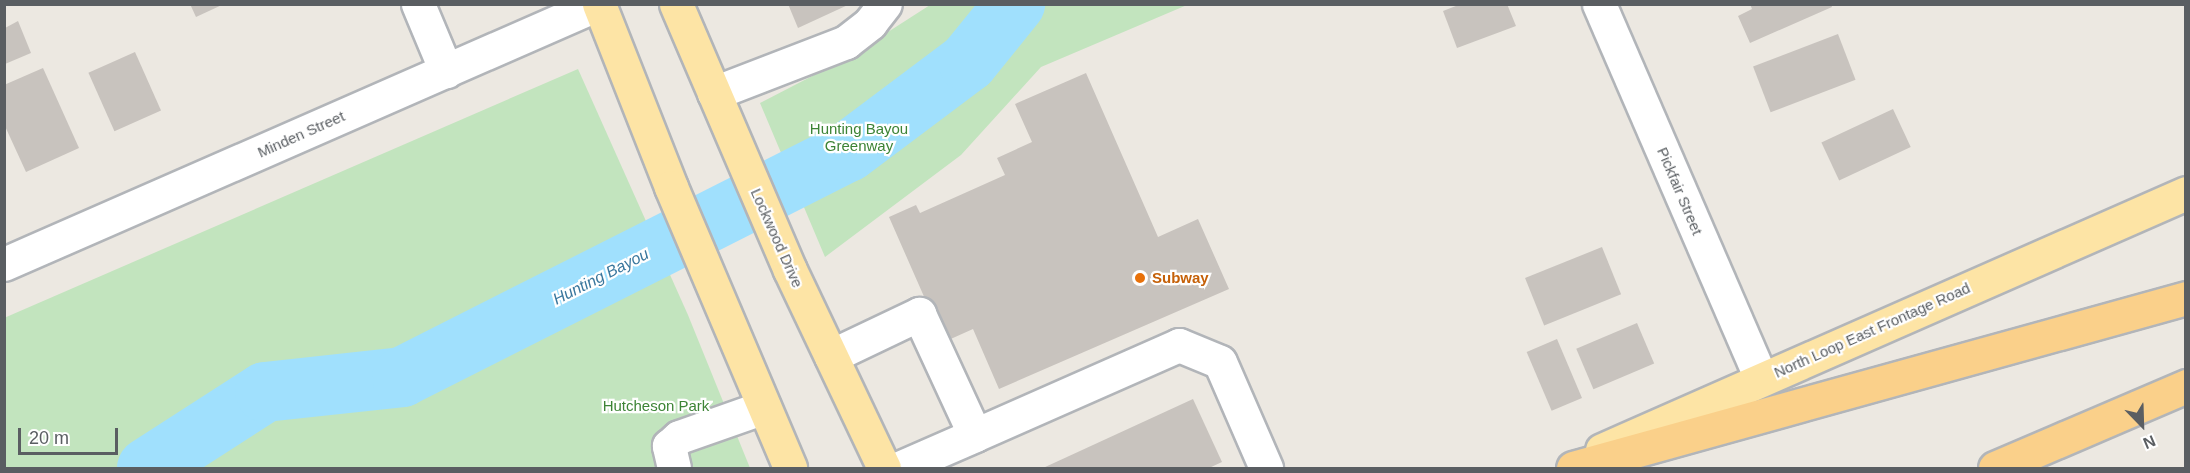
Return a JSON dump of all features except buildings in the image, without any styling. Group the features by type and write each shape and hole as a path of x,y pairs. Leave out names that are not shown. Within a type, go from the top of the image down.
{"highway":[{"path":"1573,468 2186,298"},
{"path":"1995,468 2186,386"}],"main road":[{"path":"598,4 671,188 790,468"},
{"name":"Lockwood Drive","path":"676,4 790,270 884,468"},
{"name":"North Loop East Frontage Road","path":"1560,468 2186,193"}],"street":[{"path":"418,4 446,71"},
{"name":"Minden Street","path":"4,264 598,4"},
{"path":"714,93 846,42 870,23 885,4"},
{"name":"Pickfair Street","path":"1599,4 1761,378"},
{"path":"831,356 919,314 969,449"},
{"path":"899,468 969,449 1179,345 1220,362 1266,468"},
{"path":"674,468 669,446 679,437 764,407"}],"green space":[{"name":"Hunting Bayou Greenway","path":"930,5 1187,5 1041,67 961,155 825,257 760,103 849,57"},
{"name":"Hutcheson Park","path":"578,69 688,315 750,468 5,468 4,318"}],"waterway":[{"name":"Hunting Bayou","path":"147,468 265,392 402,377 848,152 968,62 1015,4"}],"place":[{"name":"Subway","path":"1140,278"}]}
